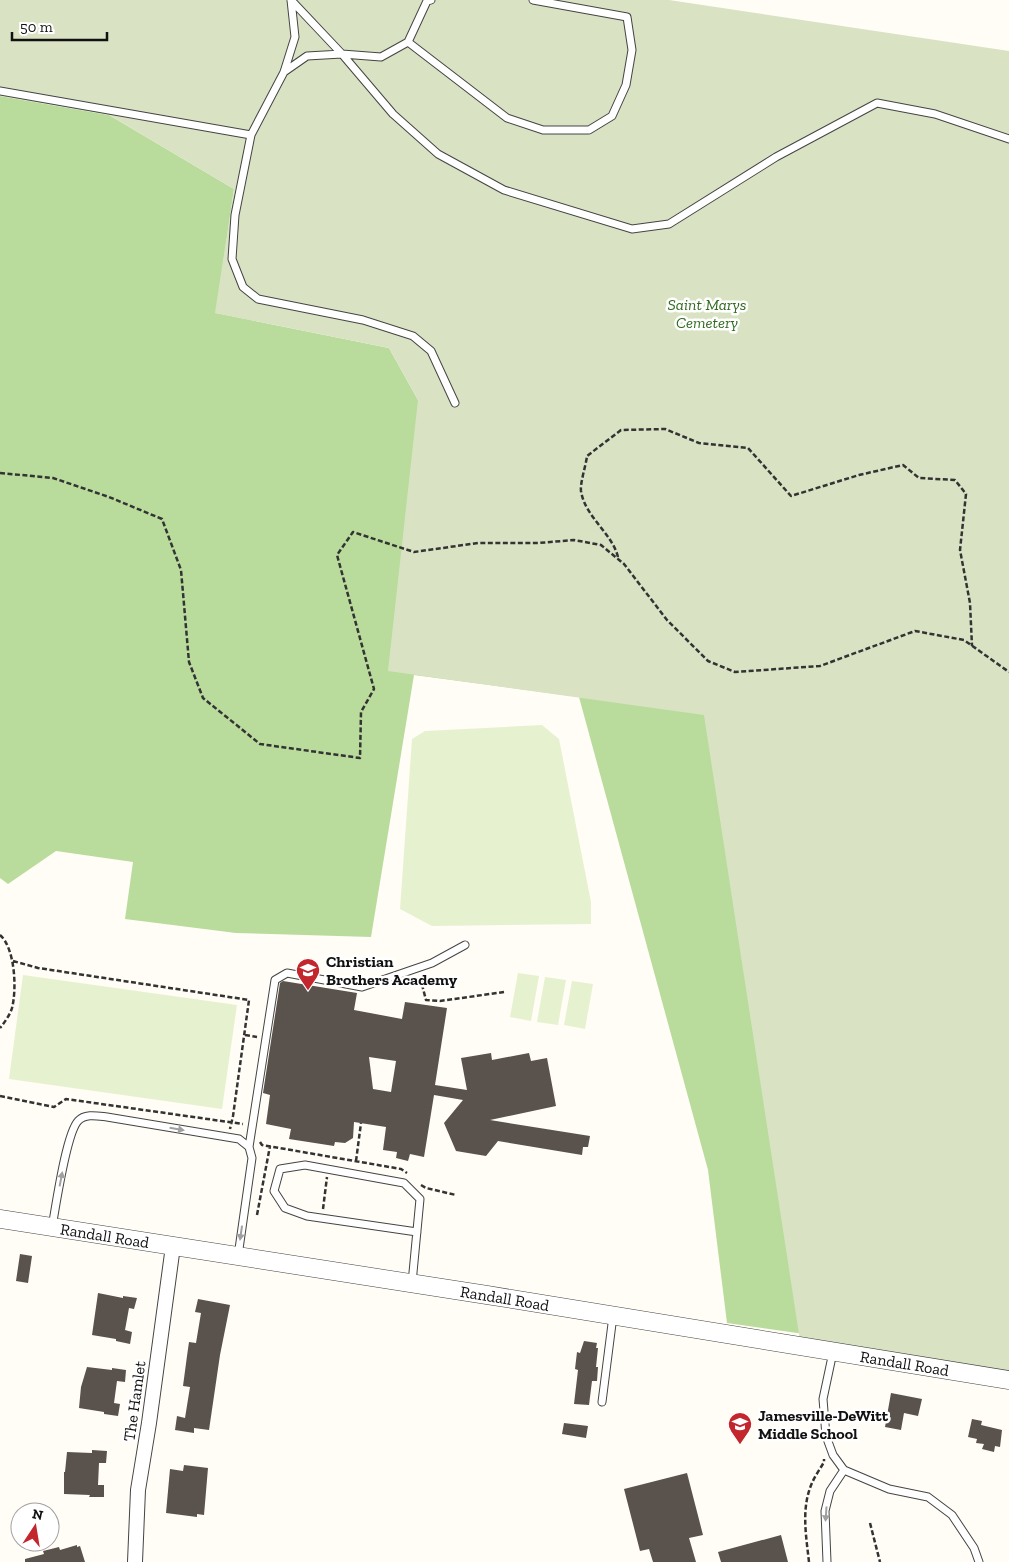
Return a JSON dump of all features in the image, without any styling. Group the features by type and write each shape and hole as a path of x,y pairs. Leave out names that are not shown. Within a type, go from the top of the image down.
{"street":[{"name":"Randall Road","path":"0,1218 1009,1380"},
{"name":"The Hamlet","path":"135,1562 138,1490 173,1246"}],"lane":[{"path":"455,403 431,350 413,336 363,320 258,299 243,287 232,259 235,215 251,135 284,72 295,37 291,0 342,54 393,114 438,154 504,190 632,230 669,224 776,157 877,103 935,114 1009,139"},
{"path":"284,72 307,56 342,54 381,57 408,42 428,1 431,0"},
{"path":"408,42 507,118 543,130 589,130 612,116 626,85 632,50 627,17 533,0"},
{"path":"0,91 251,135"},
{"path":"238,1256 252,1158 248,1147 275,980 287,973 362,986 432,963 465,945"},
{"path":"52,1227 73,1128 79,1120 90,1115 239,1140 248,1147"},
{"path":"412,1283 417,1232 420,1200 404,1183 305,1165 280,1169 274,1191 286,1208 307,1216 417,1232"},
{"path":"602,1402 613,1316"},
{"path":"833,1352 823,1399 826,1436 833,1456 844,1470 889,1489 928,1497 952,1515 974,1548 979,1562"},
{"path":"827,1562 826,1511 830,1491 844,1470"}],"path":[{"path":"618,559 615,547 590,514 581,491 587,456 621,430 665,429 699,443 748,448 791,496 859,475 904,465 919,478 955,480 966,494 960,550 970,603 972,646"},
{"path":"0,473 53,478 109,497 162,519 181,570 189,662 203,698 260,744 360,758 362,712 374,689 337,555 353,532 414,552 478,543 538,543 574,540 601,545 624,564 667,620 708,661 735,672 820,666 915,631 964,640 1009,672"},
{"path":"0,935 13,962 15,985 12,1009 0,1028"},
{"path":"13,962 38,968 249,1000 233,1116 228,1138"},
{"path":"418,968 426,1000 440,1001 504,992"},
{"path":"356,1161 361,1123"},
{"path":"257,1215 270,1146"},
{"path":"322,1218 329,1157"},
{"path":"809,1562 805,1520 806,1502 812,1482 824,1462 824,1456"},
{"path":"870,1523 880,1562"}],"green space":[{"name":"Saint Marys Cemetery","path":"0,0 669,0 1009,51 1009,1380 801,1347 704,715 388,671 418,400 389,348 215,313 234,189 109,115 0,96"},
{"path":"1009,51 1009,1363 727,1323 708,1170 579,697 414,675 371,937 236,933 125,919 133,862 56,851 8,884 0,878 0,96 109,115 234,189 216,313 389,348 418,400"},
{"path":"542,725 559,739 591,902 591,924 432,926 400,909 412,739 425,731"},
{"path":"518,973 539,976 531,1021 510,1017"},
{"path":"23,975 237,1005 222,1109 9,1079"},
{"path":"545,977 566,980 558,1025 537,1022"},
{"path":"572,981 593,984 585,1029 564,1025"}],"building":[{"path":"283,981 357,993 354,1010 402,1019 405,1002 447,1008 435,1085 467,1090 461,1058 491,1053 492,1060 529,1053 531,1061 547,1058 556,1106 490,1120 590,1136 588,1147 583,1147 582,1155 498,1141 486,1156 456,1151 444,1123 463,1100 434,1095 424,1157 410,1154 408,1161 396,1158 397,1152 383,1150 386,1127 354,1122 353,1138 345,1143 335,1142 334,1146 289,1139 291,1129 266,1124 270,1095 263,1093 280,983","holes":["369,1057 396,1061 391,1092 373,1089"]},
{"path":"20,1254 32,1256 28,1283 16,1281"},
{"path":"98,1293 123,1298 123,1296 137,1298 134,1309 129,1308 125,1330 132,1332 130,1344 116,1341 116,1339 92,1335"},
{"path":"198,1299 230,1305 220,1355 209,1430 194,1428 194,1433 175,1430 177,1416 185,1418 190,1387 183,1386 189,1342 196,1343 201,1313 195,1312"},
{"path":"584,1341 597,1343 596,1348 598,1348 597,1381 592,1381 589,1405 574,1404 578,1370 575,1369 577,1352 580,1353"},
{"path":"87,1367 126,1370 125,1382 117,1381 114,1403 120,1404 118,1416 79,1408 81,1387"},
{"path":"891,1393 922,1399 918,1416 904,1413 901,1430 885,1427"},
{"path":"972,1419 982,1421 981,1425 1002,1430 1000,1447 995,1446 994,1452 982,1449 984,1444 976,1443 977,1439 968,1437"},
{"path":"564,1423 588,1426 586,1438 562,1434"},
{"path":"92,1450 107,1451 106,1463 99,1463 98,1485 104,1485 104,1497 64,1494 64,1472 67,1452 92,1453"},
{"path":"184,1465 208,1468 204,1515 197,1514 197,1517 166,1513 170,1469 183,1471"},
{"path":"687,1473 703,1535 689,1538 696,1562 653,1562 649,1549 640,1551 624,1489"},
{"path":"781,1535 788,1562 721,1562 718,1552"},
{"path":"77,1545 77,1547 80,1546 85,1562 25,1562 25,1559 44,1554 43,1552 60,1552 60,1550"}],"place":[{"name":"Christian Brothers Academy","path":"308,991"},
{"name":"Jamesville-DeWitt Middle School","path":"740,1445"}]}
